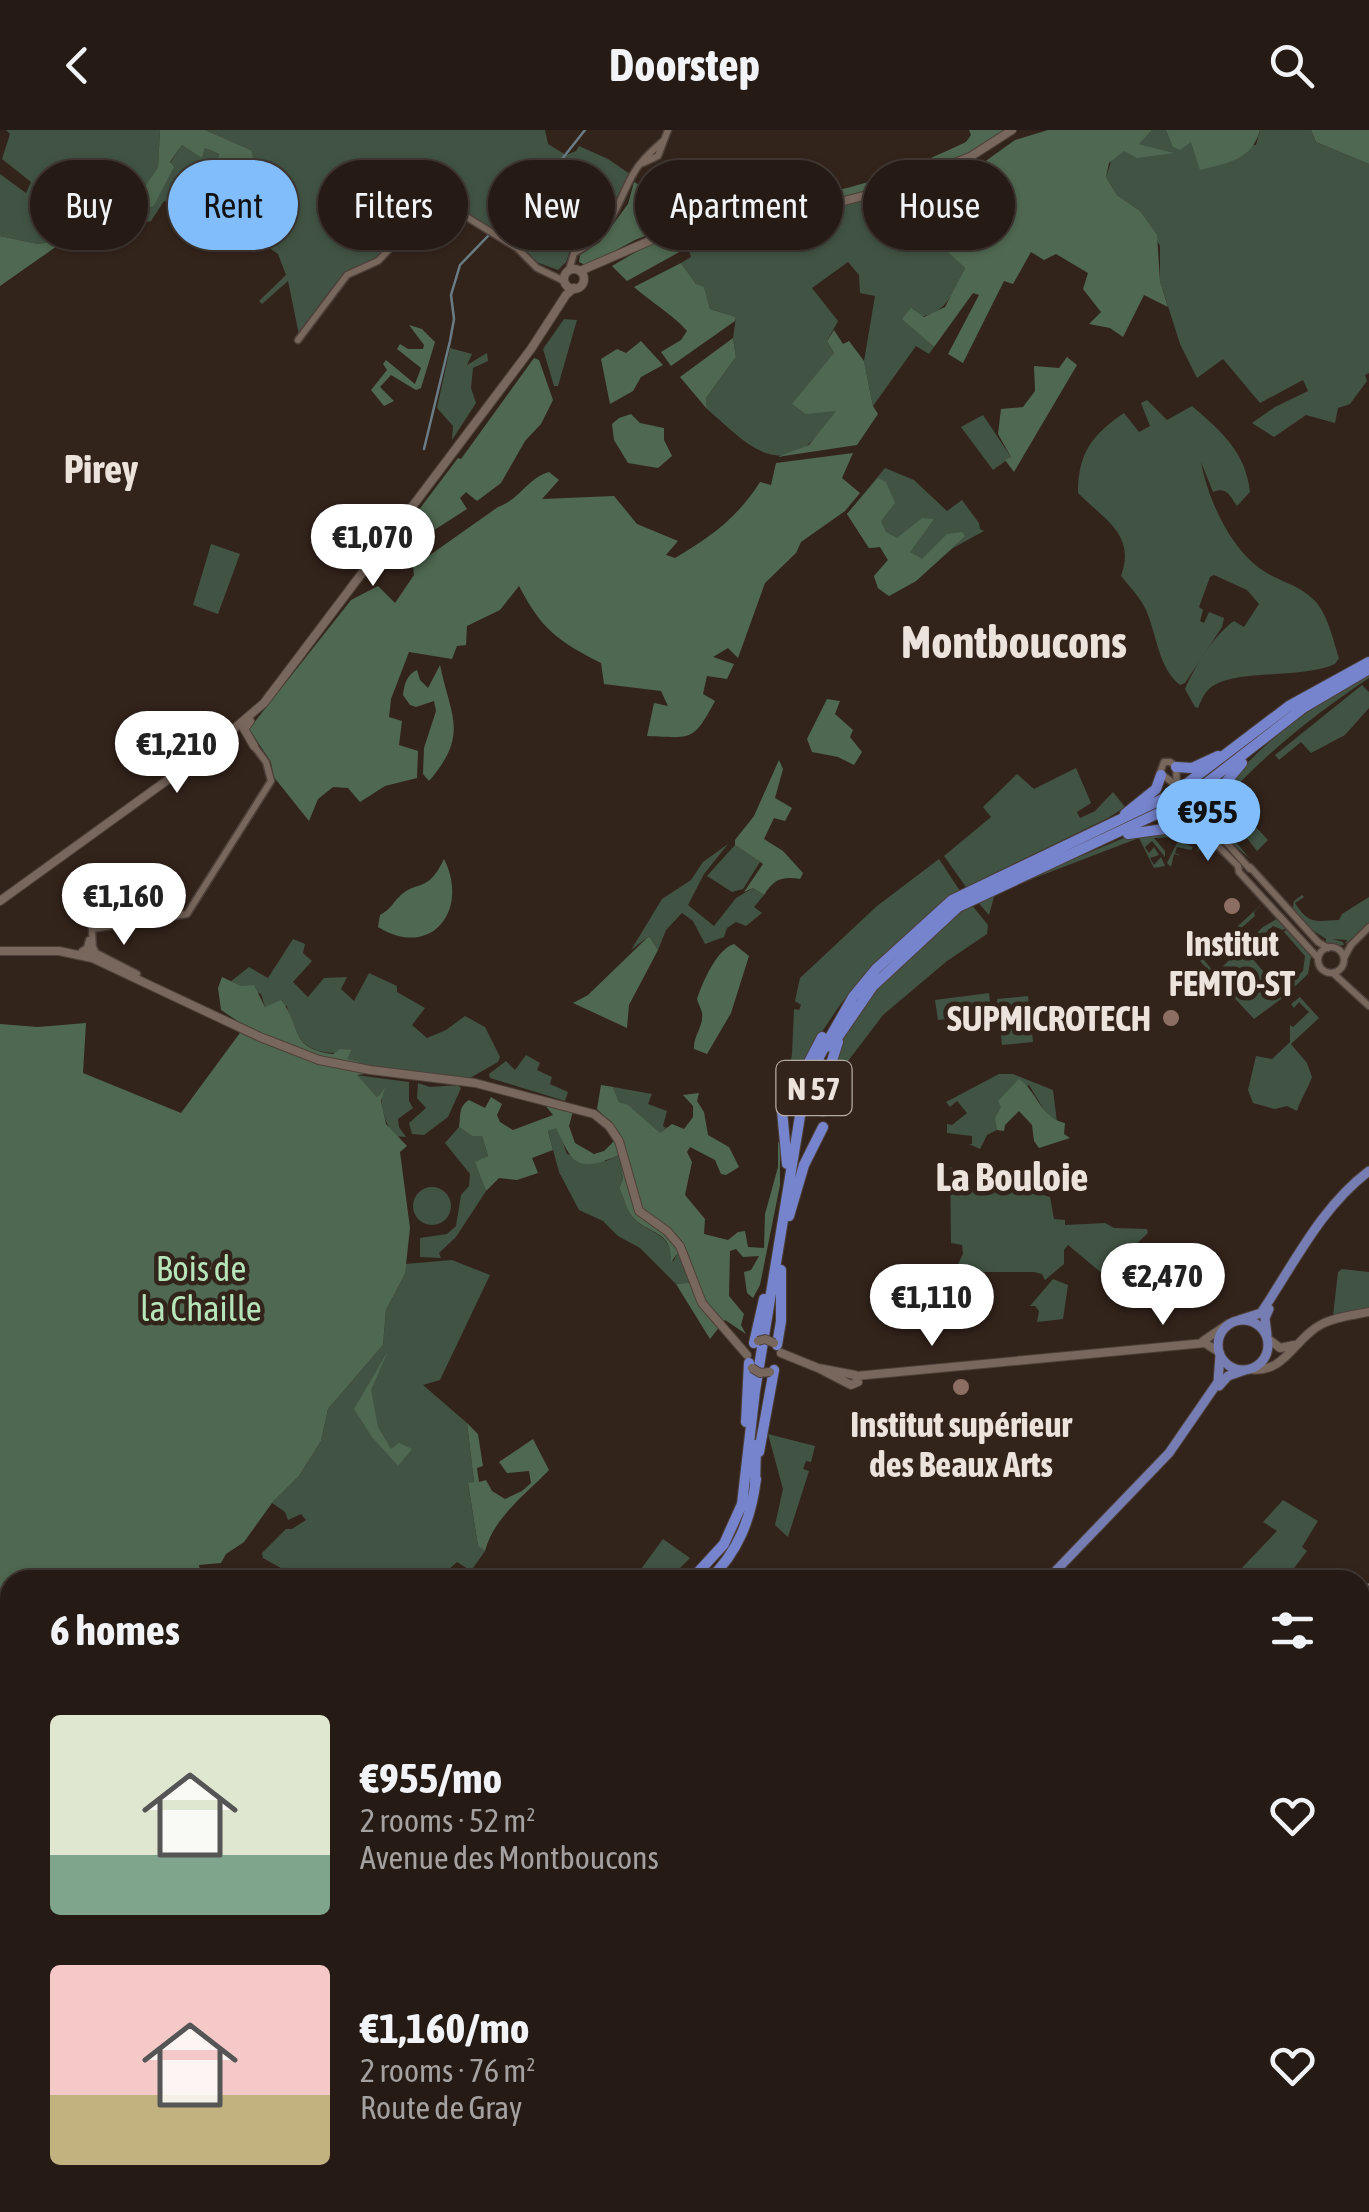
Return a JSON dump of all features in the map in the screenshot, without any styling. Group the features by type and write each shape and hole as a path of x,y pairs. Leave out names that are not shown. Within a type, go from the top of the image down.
{"highway":[{"name":"N 57","path":"718,1570 741,1538 751,1509 757,1418 786,1201 810,1084 828,1039 853,997 876,969 952,900 1179,802 1283,722 1369,666"},
{"name":"N 57","path":"779,1265 806,1119 820,1072 841,1030 881,978 958,908 1173,794 1312,691 1369,666"},
{"path":"1074,847 1200,821 1228,778 1283,722"},
{"path":"1074,847 1128,812 1170,774 1203,764 1264,724"},
{"path":"823,1111 819,1101 839,1040 881,978"},
{"path":"788,1096 820,1039 853,997"},
{"path":"782,1111 786,1201"},
{"path":"789,1216 804,1165 822,1127"},
{"path":"777,1347 781,1326 779,1265"},
{"path":"751,1482 745,1410 751,1353 779,1265"},
{"path":"751,1482 775,1369"},
{"name":"N 57","path":"701,1570 734,1528 751,1482"}],"main road":[{"path":"254,746 244,728 531,349 572,277 648,240 694,224 821,207 886,190 970,157 1012,130"},
{"path":"2,899 209,750 264,704"},
{"path":"0,949 88,952 149,982"},
{"path":"88,952 289,1050 336,1064 465,1084 554,1103"},
{"path":"382,1072 475,1082 594,1114 610,1126 626,1160 637,1207 680,1246 698,1292 751,1353 760,1373 796,1361"},
{"path":"1198,1344 1234,1322 1262,1313 1336,1202 1369,1173"},
{"path":"1060,1570 1163,1468 1224,1380 1265,1357 1265,1320 1269,1309 1326,1224 1369,1173"},
{"path":"1059,1570 1169,1453 1218,1382 1222,1369 1219,1337 1234,1322 1257,1324 1282,1348 1330,1320 1369,1312"},
{"path":"751,1353 767,1340 796,1361 853,1379 880,1373 1198,1344 1210,1344 1232,1367 1257,1370 1280,1364 1298,1342"},
{"path":"775,1369 777,1347"}],"street":[{"path":"298,340 346,275 378,260 402,236 412,215 431,196 517,248 542,270 572,277 578,251 602,234 642,163 664,140 668,130"},
{"path":"88,952 92,929 186,914 271,782 266,762 254,746"},
{"path":"1170,774 1200,821 1318,942 1332,948 1369,1004"},
{"path":"1243,867 1318,958 1321,969 1346,982 1369,1004"},
{"path":"1332,973 1369,928"},
{"path":"1318,958 1358,938"}],"green space":[{"path":"6,130 160,130 158,167 148,183 148,160 30,160 30,181 2,159 10,134"},
{"path":"160,130 205,130 251,150 254,160 217,160 219,154 205,148 202,158 182,145 168,160 168,178 153,207 148,207 148,182 158,167"},
{"path":"205,130 545,130 548,144 566,155 579,146 609,160 488,160 488,228 468,214 468,160 318,160 318,250 387,250 369,264 344,273 299,335 288,281 262,304 259,301 286,275 278,254 272,250 298,250 298,160 246,160 251,150"},
{"path":"969,130 1007,130 953,160 926,160 966,142 971,135"},
{"path":"1048,130 1152,130 1139,144 1174,153 1137,158 1124,151 1109,163 1106,177 1117,195 1140,211 1157,235 1160,281 1168,307 1144,295 1123,337 1110,328 1089,324 1101,312 1083,289 1088,273 1056,254 1044,260 1031,252 1013,284 1004,281 963,363 948,354 979,295 973,293 934,347 902,319 911,308 924,317 945,307 965,268 946,250 1015,250 1015,160 987,160 1015,140"},
{"path":"1152,130 1166,130 1172,146 1191,141 1256,145 1260,130 1311,130 1316,142 1369,164 1369,373 1350,404 1338,408 1335,423 1306,415 1274,437 1252,423 1308,391 1303,380 1260,403 1223,359 1197,378 1180,344 1160,281 1160,246 1140,211 1117,195 1106,177 1113,156 1124,151 1170,152 1138,144"},
{"path":"1166,130 1260,130 1245,154 1200,170 1191,142 1180,150 1172,146"},
{"path":"1311,130 1369,130 1369,164 1316,142"},
{"path":"182,145 202,157 205,148 219,154 217,160 172,160"},
{"path":"615,164 630,174 615,207"},
{"path":"168,168 168,202 164,201 148,222 148,207 153,207"},
{"path":"0,174 26,193 30,184 30,242 0,236"},
{"path":"634,182 635,240 587,266 579,262 580,255 588,250 615,250 615,222 628,204"},
{"path":"863,184 863,191 843,197 843,189"},
{"path":"863,199 863,250 946,250 965,268 944,306 929,315 903,319 934,347 929,354 916,346 873,406 864,361 875,296 860,293 859,275 848,262 812,288 838,321 827,341 834,353 837,410 815,438 797,452 769,454 743,440 707,409 706,398 736,357 736,317 710,309 704,288 696,284 681,263 691,257 689,250 843,250 843,204"},
{"path":"0,236 30,242 30,250 51,250 0,286"},
{"path":"526,250 570,250 558,270 536,262"},
{"path":"639,250 683,250 627,281 612,266"},
{"path":"681,263 696,284 704,287 710,309 736,317 671,366 661,352 681,340 687,331 634,287"},
{"path":"564,319 577,320 558,386 554,386 543,349"},
{"path":"409,325 422,329 435,342 421,388 416,390 391,375 380,387 394,401 384,406 371,390 387,370 383,364 386,360 415,384 421,368 397,349 400,344 408,349 423,349"},
{"path":"834,330 843,344 849,341 864,361 878,414 857,445 777,457 809,445 836,411 806,414 792,404 834,353 827,341"},
{"path":"733,338 736,357 706,398 707,409 680,377"},
{"path":"641,341 663,365 641,377 633,391 610,404 601,359 617,349 626,353"},
{"path":"450,348 472,354 467,365 487,353 488,361 473,368 471,388 476,403 452,440 453,426 437,408"},
{"path":"1067,357 1077,365 1014,472 1005,460 1011,457 998,434 1001,409 1023,407 1035,391 1034,366 1059,368"},
{"path":"534,358 539,360 553,400 501,483 477,501 466,492 460,498 467,509 375,568 461,459"},
{"path":"1147,400 1167,420 1192,406 1230,443 1243,465 1250,492 1237,506 1225,491 1213,492 1201,462 1216,509 1233,539 1254,564 1304,592 1320,607 1339,658 1335,664 1304,672 1221,682 1208,690 1195,707 1185,689 1200,661 1219,634 1234,621 1244,627 1259,604 1247,590 1214,575 1199,607 1203,610 1200,621 1204,623 1209,612 1224,618 1222,627 1185,683 1180,685 1173,678 1162,660 1146,610 1121,576 1125,562 1121,539 1078,493 1084,456 1095,437 1124,413 1139,432 1150,426 1141,403"},
{"path":"631,414 640,423 664,428 664,440 672,456 658,468 628,463 614,440 612,424"},
{"path":"983,415 1011,457 993,470 961,427"},
{"path":"853,453 842,478 860,493 845,511 801,542 796,553 765,583 738,658 728,648 713,657 734,664 727,679 707,676 703,694 715,701 690,735 647,736 654,703 668,706 661,691 604,684 601,663 552,633 519,586 500,610 467,626 466,645 457,646 452,659 409,652 391,699 389,717 402,721 399,745 418,751 417,778 385,786 360,802 348,788 333,787 318,799 309,821 273,776 271,762 249,729 351,600 378,586 395,603 414,575 413,567 542,475 549,472 559,480 542,499 614,496 637,524 678,541 666,555 675,558 723,525 760,482 771,485 776,463"},
{"path":"885,468 914,480 947,511 962,500 984,531 953,548 916,581 889,596 878,588 874,576 888,560 880,547 869,548 847,514"},
{"path":"878,478 886,482 895,503 881,521 886,532 897,538 922,518 934,519 910,552 922,559 947,534 962,532 965,536 916,581 889,596 878,588 874,576 888,560 880,547 869,548 847,514"},
{"path":"211,544 240,554 218,614 193,605"},
{"path":"440,665 452,711 453,737 442,765 429,781 423,774 424,748 436,711 434,701 416,707 403,695 414,672 417,670 428,688"},
{"path":"1369,673 1369,678 1265,758 1211,815 1212,804 1265,746 1303,715"},
{"path":"1362,685 1369,692 1369,708 1345,735 1311,753 1301,742 1279,760 1275,755"},
{"path":"827,699 840,701 835,714 853,730 850,737 862,752 854,765 812,752 807,739"},
{"path":"779,760 783,769 775,798 792,808 785,821 774,818 764,839 783,851 803,873 800,879 779,880 764,895 753,888 744,892 763,864 735,845 735,840 754,816"},
{"path":"1076,768 1091,803 1077,812 1080,818 1095,811 1113,792 1125,807 966,887 944,856 991,817 983,807 1017,774 1034,789"},
{"path":"1228,797 1268,840 1257,851 1239,828 1235,832 1227,823 1236,814 1231,809 1219,821 1249,858 1215,828 1211,819"},
{"path":"1193,830 1205,837 1206,845 1196,852 1202,843 1186,837 1184,843 1193,847 1177,847 1175,853 1181,856 1174,854 1171,867 1167,863 1180,837 1176,832 1173,837 1154,838 1165,851 1165,857 1152,841 1145,847 1149,853 1154,847 1159,855 1150,858 1154,865 1161,857 1165,866 1154,868 1139,838 1000,891 989,915 976,900 1126,837"},
{"path":"728,844 704,874 688,905 714,926 736,898 753,888 764,895 754,907 762,913 746,926 736,922 727,928 724,937 705,944 693,921 682,913 666,930 658,950 649,936 631,950 662,899 691,880 703,862"},
{"path":"735,845 760,862 743,889 732,892 707,876"},
{"path":"444,859 452,896 449,912 441,924 414,937 397,936 378,927 380,915 405,892 432,878"},
{"path":"939,859 960,891 857,984 815,1042 792,1091 786,1091 794,1009 799,1010 801,1005 795,1001 800,978 877,906"},
{"path":"1302,895 1295,903 1304,915 1318,921 1339,920 1369,897 1369,925 1345,944 1347,940 1332,939 1344,945 1326,946 1326,939 1311,929 1322,943 1292,911 1294,901"},
{"path":"1264,902 1254,912 1255,916 1204,960 1217,972 1263,927 1280,917 1312,951 1308,974 1287,994 1283,988 1303,971 1305,956 1284,932 1288,927 1283,930 1273,926 1249,950 1249,955 1285,996 1254,1019 1200,961"},
{"path":"971,904 988,925 987,934 947,961 883,1015 832,1082 827,1108 822,1107 836,1054 859,1013 913,951"},
{"path":"649,936 658,950 629,1005 627,1028 573,1003 588,995"},
{"path":"293,939 305,944 303,953 312,961 293,982 308,997 324,978 347,977 341,989 354,1001 369,973 397,986 397,992 425,1008 412,1025 427,1038 465,1016 485,1027 500,1057 498,1062 470,1078 361,1066 346,1059 352,1051 327,1052 308,1046 295,1030 287,1006 265,1007 261,994 230,982 249,967 268,978"},
{"path":"734,944 749,956 731,1013 707,1054 694,1049 702,1018 697,999 716,959"},
{"name":"Bois de la Chaille","path":"222,977 241,986 254,985 265,1007 281,1000 309,1047 333,1054 340,1049 352,1050 347,1059 359,1062 365,1074 357,1075 377,1097 385,1088 381,1101 386,1124 407,1146 400,1152 410,1228 405,1274 386,1310 383,1345 328,1409 321,1441 299,1476 272,1503 244,1542 226,1554 221,1563 199,1565 200,1570 0,1570 0,1024 38,1027 86,1023 83,1073 181,1113 245,1026 221,1010 218,988"},
{"path":"989,993 991,1010 938,1020 935,1000"},
{"path":"1028,996 1033,1042 1002,1045 997,999"},
{"path":"1300,997 1319,1018 1291,1044 1307,1063 1312,1077 1309,1086 1297,1111 1287,1106 1275,1109 1253,1103 1248,1090 1256,1056 1272,1059 1290,1042 1290,1025 1293,1027 1309,1012 1299,1002 1294,1008 1291,1004"},
{"path":"526,1055 540,1063 537,1070 552,1077 550,1084 568,1092 565,1101 490,1078 489,1074 506,1061 515,1070"},
{"path":"999,1074 1013,1074 1053,1090 1057,1122 1049,1118 1029,1085 1001,1109 997,1130 987,1135 980,1149 969,1144 972,1136 947,1133 947,1124 952,1125 967,1113 957,1101 950,1107 946,1102"},
{"path":"356,1075 409,1082 413,1108 398,1119 406,1137 394,1136 388,1126 382,1091 377,1097"},
{"path":"1019,1079 1050,1116 1065,1123 1064,1134 1070,1138 1039,1148 1032,1125 1019,1111 1004,1131 997,1130 995,1118 1001,1107 998,1101"},
{"path":"418,1083 461,1088 448,1117 424,1135 412,1134 409,1123 426,1108 417,1098"},
{"path":"601,1085 613,1087 619,1102 628,1105 660,1133 672,1124 684,1129 693,1117 693,1106 683,1095 699,1093 697,1101 704,1112 708,1135 729,1147 739,1167 721,1174 715,1160 690,1147 687,1152 692,1162 685,1195 705,1219 704,1234 728,1240 745,1231 748,1247 764,1248 765,1214 778,1167 780,1143 780,1185 760,1285 753,1298 747,1293 744,1272 751,1270 759,1256 743,1257 736,1249 730,1251 729,1296 744,1314 741,1325 746,1334 725,1320 710,1339 676,1284 698,1282 684,1245 671,1262 662,1237 641,1225 629,1212 619,1188 623,1179 619,1155 594,1164 578,1162 556,1128 548,1131 553,1150 532,1158 538,1173 517,1180 499,1178 486,1191 475,1162 488,1156 482,1136 472,1136 459,1127 465,1103 469,1100 485,1108 491,1097 502,1104 497,1115 500,1122 513,1130 553,1115 545,1105 573,1111 569,1126 575,1143 594,1154 614,1141 619,1154 625,1150 616,1128 597,1109"},
{"path":"613,1087 652,1094 648,1104 667,1111 663,1126 666,1128 660,1134 619,1102"},
{"path":"459,1127 472,1136 482,1136 488,1156 476,1163 486,1191 456,1237 439,1253 441,1258 420,1257 420,1238 447,1234 456,1226 461,1195 469,1186 470,1174 445,1143"},
{"path":"557,1127 567,1154 606,1161 619,1155 623,1179 619,1188 629,1212 667,1243 673,1262 679,1250 691,1283 676,1284 640,1248 618,1236 603,1221 579,1210 559,1172 548,1131"},
{"path":"950,1167 1050,1197 1054,1219 1065,1220 1065,1225 1105,1223 1114,1228 1147,1229 1148,1233 1104,1275 1068,1245 1064,1264 1045,1280 1042,1274 1034,1272 954,1272 963,1254 962,1245 951,1243"},
{"path":"432,1187 446,1192 451,1206 446,1220 432,1225 418,1220 413,1206 418,1192"},
{"path":"452,1260 490,1275 440,1380 423,1385 467,1423 474,1483 468,1484 478,1546 485,1551 472,1570 457,1562 448,1570 284,1570 263,1558 262,1553 286,1529 306,1520 301,1514 288,1520 285,1512 272,1503 299,1476 321,1441 328,1409 383,1345 386,1310 405,1274 405,1264"},
{"path":"1338,1272 1369,1272 1369,1309 1333,1316"},
{"path":"1053,1279 1068,1285 1063,1319 1037,1322 1039,1311 1030,1306"},
{"path":"388,1351 371,1390 378,1427 391,1449 399,1443 412,1449 398,1466 354,1409"},
{"path":"467,1423 478,1434 483,1466 477,1468 479,1482 486,1480 492,1491 505,1499 531,1483 529,1471 507,1473 499,1462 533,1439 549,1470 503,1517 485,1551 478,1546 468,1483 474,1482"},
{"path":"768,1434 815,1446 811,1462 806,1461 803,1469 809,1471 788,1537 775,1525 783,1489"},
{"path":"1283,1500 1318,1521 1302,1547 1307,1551 1293,1570 1240,1570 1277,1531 1263,1522"},
{"path":"663,1539 690,1558 678,1570 640,1570"}],"waterway":[{"path":"560,160 585,130"},
{"path":"424,449 450,341 454,319 451,295 460,265 488,236"}],"place":[{"name":"Institut FEMTO-ST","path":"1232,906"},
{"name":"SUPMICROTECH","path":"1171,1018"},
{"name":"Institut supérieur des Beaux Arts","path":"961,1387"}],"district":[{"name":"Pirey","path":"101,468"},
{"name":"Montboucons","path":"1014,642"},
{"name":"La Bouloie","path":"1012,1176"}]}
